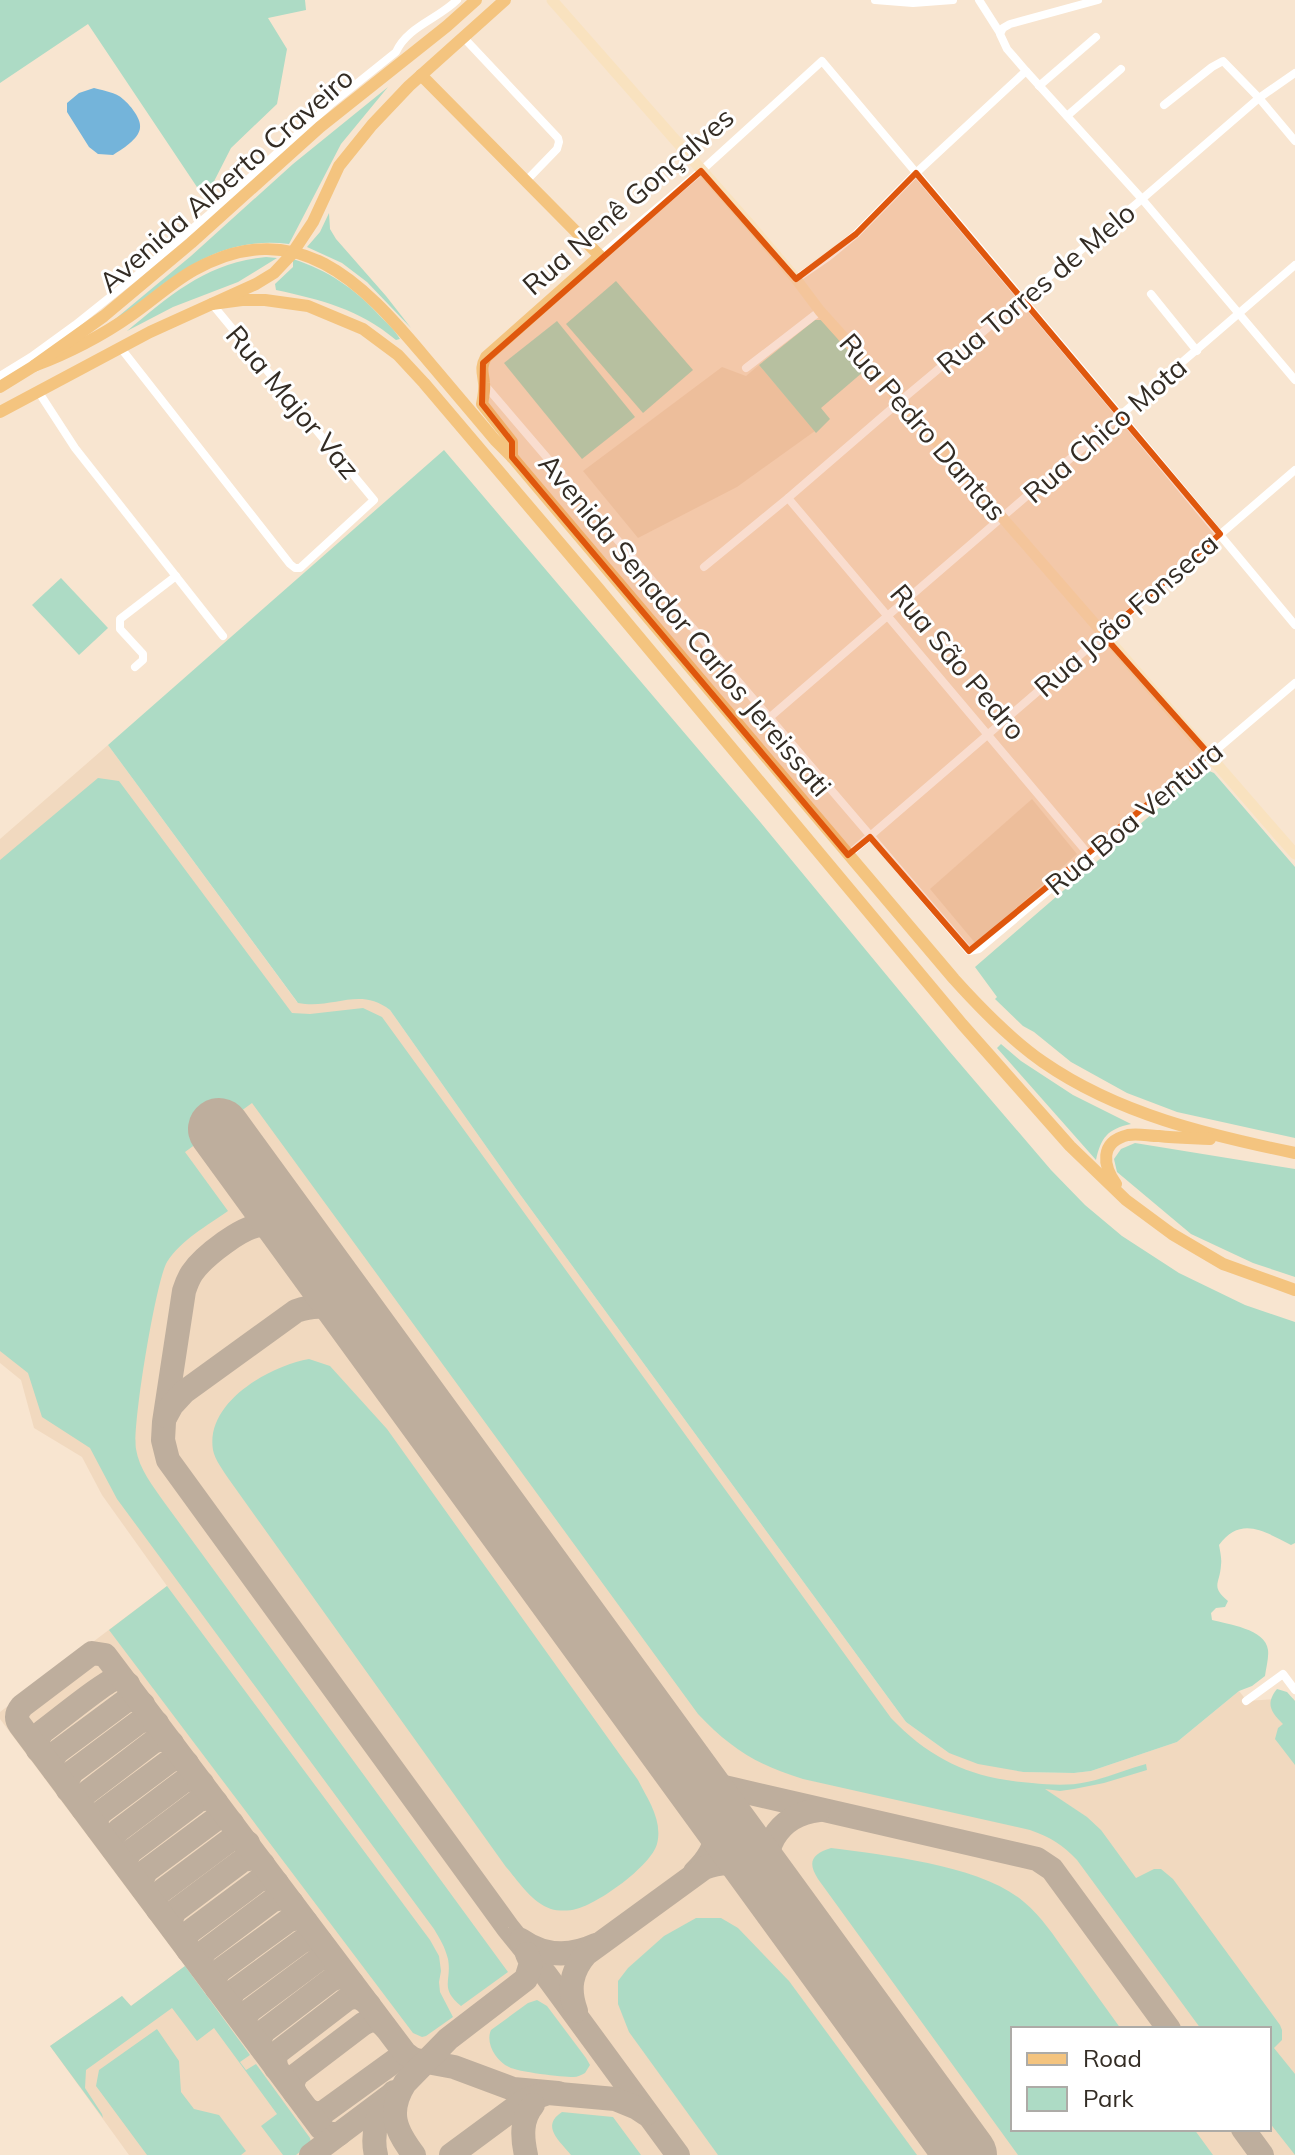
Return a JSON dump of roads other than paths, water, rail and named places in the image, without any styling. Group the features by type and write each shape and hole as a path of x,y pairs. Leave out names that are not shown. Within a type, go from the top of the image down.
{"main road":[{"name":"Avenida Alberto Craveiro","path":"0,387 104,316 320,127 476,0"},
{"name":"Avenida Alberto Craveiro","path":"0,412 120,347 274,273 288,260 313,222 339,166 372,125 421,75 505,0"},
{"name":"Rua Pedro Dantas","path":"552,0 1295,854"},
{"path":"421,75 600,256"},
{"name":"Avenida Senador Carlos Jereissati","path":"34,366 101,335 198,267 267,249 305,256 338,271 373,298 416,347 848,855 1001,1028 1042,1061 1110,1100 1229,1140 1295,1153"},
{"name":"Rua Nenê Gonçalves","path":"484,383 481,368 486,357 600,256"},
{"name":"Avenida Senador Carlos Jereissati","path":"212,304 265,300 308,306 363,329 398,355 598,588 962,1024 1070,1146 1126,1200 1172,1234 1223,1264 1295,1290"},
{"path":"484,383 482,404 512,442 512,457"},
{"path":"1126,1200 1105,1163 1106,1154 1118,1139 1136,1134 1229,1140"}],"street":[{"path":"0,376 75,325 135,277 330,105 396,52 400,43 419,25 447,10 457,0"},
{"path":"875,0 913,3 953,0"},
{"path":"979,0 1007,49 1142,199 1295,380"},
{"path":"1000,34 1010,24 1098,0"},
{"path":"1039,86 1096,37"},
{"path":"464,38 558,138 555,152 526,181"},
{"name":"Rua Nenê Gonçalves","path":"600,256 701,171 822,61 916,173"},
{"path":"1164,105 1223,61 1295,141"},
{"path":"1067,116 1121,69"},
{"path":"796,279 856,234 916,173 1026,71"},
{"name":"Rua Torres de Melo","path":"704,567 1259,98 1295,73"},
{"path":"916,173 1295,625"},
{"name":"Rua Chico Mota","path":"769,718 1295,265"},
{"path":"1151,294 1197,351"},
{"name":"Rua Major Vaz","path":"120,347 290,564 298,569 374,500 212,304"},
{"path":"746,368 820,311"},
{"path":"484,383 870,837"},
{"path":"38,391 75,448 223,636"},
{"name":"Rua João Fonseca","path":"848,855 1295,470"},
{"name":"Rua São Pedro","path":"788,498 1090,856"},
{"path":"135,667 143,660 143,654 120,629 120,619 176,576"},
{"name":"Rua Boa Ventura","path":"870,837 966,950 972,952 1295,683"},
{"path":"1246,1701 1283,1674 1295,1690"}],"water":[{"path":"94,88 122,98 139,119 139,132 113,155 98,154 89,147 67,112 67,103 79,93"}]}
